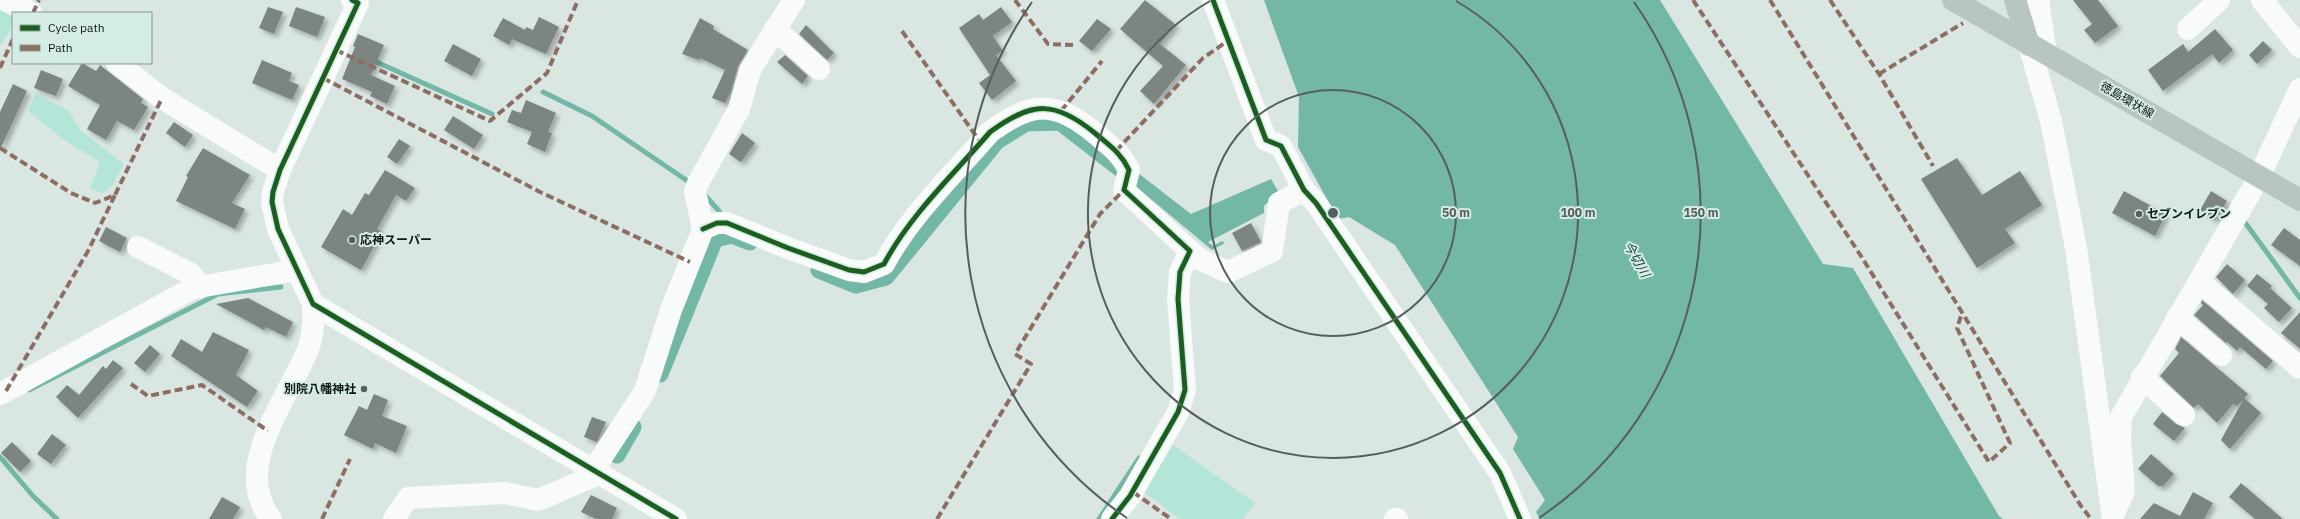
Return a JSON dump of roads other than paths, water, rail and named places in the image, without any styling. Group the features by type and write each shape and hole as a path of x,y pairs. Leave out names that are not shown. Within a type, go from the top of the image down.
{"main road":[{"name":"徳島環状線","path":"1953,0 2300,200"},
{"path":"2015,0 2038,49"}],"street":[{"path":"5,0 29,12"},
{"path":"794,0 750,70 739,109 696,187 716,225 788,248 849,270 864,272 884,264 891,250 918,215 990,132 1024,111 1061,111 1081,122 1122,155 1128,176 1124,190 1201,260 1228,272 1272,251 1279,203 1304,190"},
{"path":"1213,0 1266,140 1281,146 1304,190 1316,203 1500,472 1520,519"},
{"path":"2038,0 2038,49 2050,121 2076,248 2103,455 2113,517"},
{"path":"2188,29 2219,0"},
{"path":"2262,0 2300,46"},
{"path":"270,519 264,510 258,490 257,473 260,452 308,349 314,318 313,304 308,289 297,270 278,229 272,202 280,170 357,1"},
{"path":"775,29 819,69"},
{"path":"118,64 162,98 280,170"},
{"path":"2113,517 2124,491 2120,441 2121,417 2142,378 2259,177 2300,89"},
{"path":"394,519 408,498 505,494 538,500 598,471 645,391 671,310 716,225"},
{"path":"138,246 191,274 201,286"},
{"path":"1112,519 1130,496 1178,412 1185,390 1178,299 1180,272 1190,251"},
{"path":"0,394 71,357 123,325 193,288 297,270"},
{"path":"2199,281 2300,368"},
{"path":"313,304 598,471 650,512 676,519"},
{"path":"2178,317 2220,355"},
{"path":"2142,378 2184,415"}],"water":[{"name":"今切川","path":"1264,0 1660,0 1823,264 1853,268 1999,516 2003,519 1540,519 1536,512 1545,500 1513,449 1518,437 1395,245 1349,217 1338,219 1298,147 1299,97"},
{"path":"1138,173 1191,214 1271,179 1278,191 1264,206 1264,213 1208,242 1213,246 1222,241 1225,243 1212,250 1134,185"}],"waterway":[{"path":"372,60 492,114"},
{"path":"543,92 592,116 692,184"},
{"path":"819,270 856,285 886,277 997,141 1026,123 1060,122 1127,174"},
{"path":"703,193 719,211 721,218"},
{"path":"2244,221 2300,298"},
{"path":"660,374 715,239 732,235 750,242"},
{"path":"29,390 218,294 281,287"},
{"path":"617,455 633,427"},
{"path":"0,457 33,496 57,519"},
{"path":"1099,519 1139,458"}],"place":[{"name":"セブンイレブン","path":"2139,214"},
{"name":"応神スーパー","path":"352,240"},
{"name":"別院八幡神社","path":"364,389"}]}
